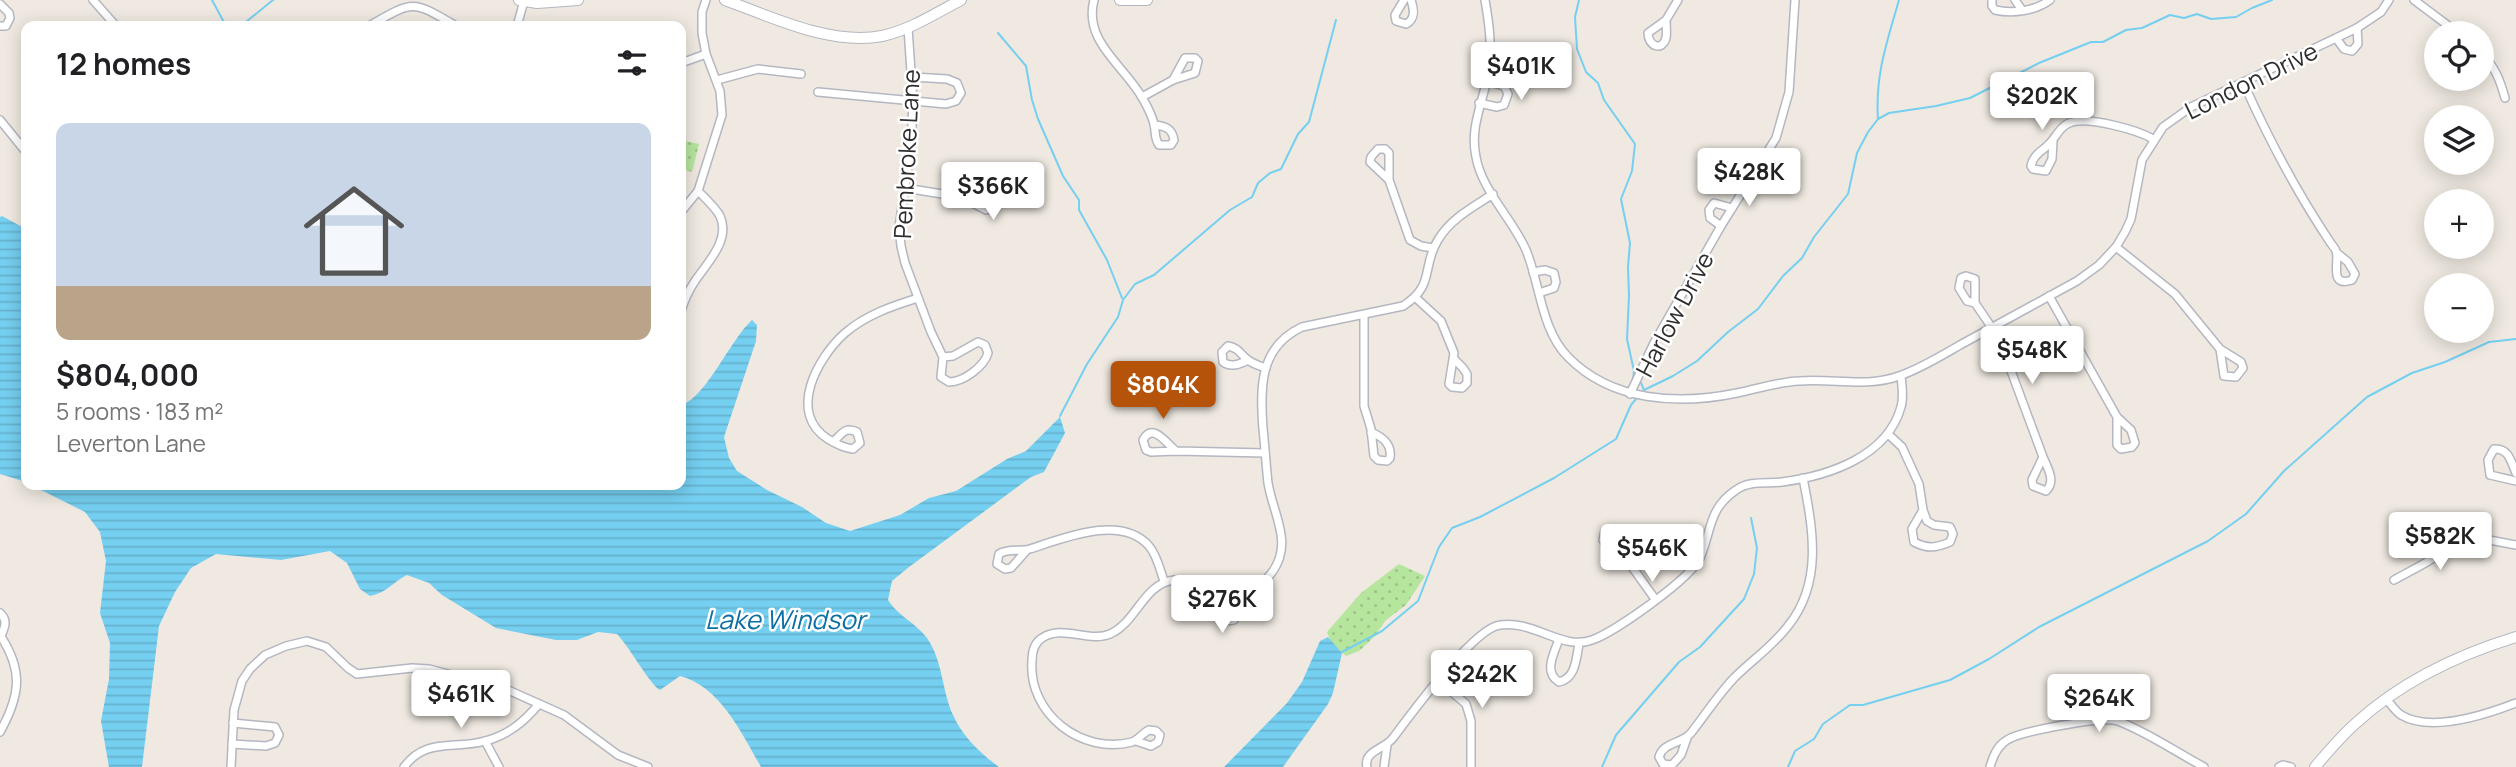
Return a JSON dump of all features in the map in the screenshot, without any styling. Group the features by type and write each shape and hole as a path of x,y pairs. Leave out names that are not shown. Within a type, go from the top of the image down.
{"street":[{"path":"93,0 112,21"},
{"path":"518,21 521,1 548,3 578,0"},
{"path":"686,206 698,191 722,115 717,80 706,54 702,33 702,12 706,0"},
{"path":"725,0 817,32 857,38 881,36 908,28 961,0"},
{"path":"1094,0 1091,22 1098,38 1142,97 1154,125"},
{"path":"1120,0 1147,0"},
{"path":"1404,0 1395,15 1396,21 1406,24 1413,17 1411,0"},
{"name":"London Drive","path":"1485,0 1491,44 1474,135 1476,158 1493,194 1519,234 1555,338 1565,355 1590,375 1630,394 1674,400 1739,393 1803,380 1865,383 1901,376 2077,281 2099,265 2116,247 2131,219 2142,160 2153,139 2174,117 2357,28 2381,12 2389,0"},
{"path":"1666,20 1678,0"},
{"name":"Harlow Drive","path":"1630,394 1654,343 1782,125 1793,66 1794,0"},
{"path":"1992,0 1995,10 2010,12 2041,7 2050,0"},
{"path":"2015,0 2022,10"},
{"path":"2414,0 2442,21"},
{"path":"376,21 399,6 411,3 424,6 448,21"},
{"path":"0,4 10,18 6,26 0,26"},
{"name":"Pembroke Lane","path":"908,28 913,101 911,147 900,226 901,246 918,298 943,357 941,377 955,382 980,366 988,353 985,345 978,342 953,356 943,357"},
{"path":"2336,38 2344,50 2353,51 2358,44 2357,28"},
{"path":"686,61 706,54"},
{"path":"2494,68 2505,98"},
{"path":"717,80 758,69 801,74"},
{"path":"818,92 951,103 956,101 961,93 957,83 947,79 913,76"},
{"path":"1142,97 1174,80"},
{"path":"1479,103 1501,107 1508,94 1504,86 1486,81"},
{"path":"2243,82 2280,161 2337,253"},
{"path":"0,120 21,146"},
{"path":"2053,141 2062,128 2072,122 2126,127 2153,139"},
{"path":"1389,180 1410,240 1433,248"},
{"path":"905,188 961,197"},
{"path":"686,300 721,239 720,216 698,191"},
{"path":"1136,741 1093,743 1077,737 1040,704 1036,696 1031,664 1037,642 1051,633 1096,636 1110,634 1164,581 1174,580 1241,591 1263,583 1278,564 1283,550 1282,533 1269,485 1262,384 1275,348 1288,333 1322,322 1403,306 1416,298 1427,277 1433,248 1447,226 1493,194"},
{"path":"1721,226 1710,218 1709,210 1714,203 1732,208"},
{"path":"2116,247 2175,294 2220,349"},
{"path":"1533,272 1545,270 1554,273 1554,288 1539,293"},
{"path":"2049,296 2117,417"},
{"path":"832,442 816,429 808,414 811,385 824,358 839,339 859,322 889,307 918,298"},
{"path":"1416,298 1441,321 1454,359"},
{"path":"1975,303 1992,328 2007,360 2043,457"},
{"path":"1364,315 1364,407 1371,432"},
{"path":"1248,360 1266,368"},
{"path":"1367,767 1368,756 1387,746 1460,654 1491,627 1523,625 1578,644 1610,631 1694,568 1700,558 1712,518 1722,501 1738,488 1749,484 1803,478 1857,459 1875,448 1888,434 1902,405 1901,376"},
{"path":"1888,434 1902,447 1911,462 1927,521 1934,525 1950,527 1953,534 1950,542 1938,548 1923,547 1914,542 1912,529 1923,510"},
{"path":"2516,474 2507,453 2494,449 2488,460 2490,475 2516,481"},
{"path":"1177,451 1265,453"},
{"path":"1687,738 1733,680 1786,629 1801,610 1814,556 1811,519 1803,478"},
{"path":"1027,550 1076,533 1098,530 1137,536 1151,547 1164,581"},
{"path":"2394,580 2437,559 2450,548 2458,534 2516,545"},
{"path":"1620,550 1655,599"},
{"path":"1219,588 1215,615 1224,621 1234,620 1237,615 1241,591"},
{"path":"0,612 6,625 0,636 10,651 17,694 0,732"},
{"path":"2315,767 2355,724 2386,699 2438,666 2471,651 2516,637"},
{"path":"1559,639 1550,666 1552,676 1559,682 1568,679 1573,671 1578,644"},
{"path":"231,767 236,698 250,668 265,655 307,640 326,647 357,674 412,668 429,669 508,690 564,715 618,755 648,767"},
{"path":"1439,681 1466,704 1471,721 1471,767"},
{"path":"2386,699 2398,713 2425,723 2458,720 2516,703"},
{"path":"404,767 412,755 424,749 485,741 514,730 539,704"},
{"path":"1990,767 1999,747 2006,740 2021,734 2100,719 2115,720 2204,767"},
{"path":"232,744 266,746 275,743 279,735 275,727 233,723"},
{"path":"485,741 499,767"},
{"path":"1384,767 1387,746"},
{"path":"2279,767 2291,767"}],"green space":[{"path":"686,141 699,144 692,172 686,170"},
{"path":"1399,564 1425,576 1406,605 1386,620 1359,651 1346,656 1331,642 1327,632 1361,593"}],"water":[{"path":"0,217 21,226 21,480 0,474"},
{"name":"Lake Windsor","path":"752,320 757,325 756,341 724,437 729,458 737,471 767,490 802,507 826,523 850,531 900,515 929,498 956,491 1007,459 1026,451 1060,417 1065,433 1044,472 1031,477 909,567 892,581 888,600 927,638 936,656 949,706 957,723 973,744 999,767 761,767 738,726 718,700 694,681 680,676 660,690 617,634 598,632 577,640 556,640 496,628 442,595 429,583 407,575 370,596 360,589 347,563 330,551 281,560 216,554 191,568 175,592 159,626 142,767 109,767 101,721 109,679 110,643 100,613 106,561 100,532 85,512 41,490 686,490 686,402 700,392"},
{"path":"1328,637 1342,653 1333,693 1283,767 1224,767 1287,703 1302,682 1320,641"}],"waterway":[{"path":"212,0 223,21"},
{"path":"247,21 273,0"},
{"path":"1579,0 1575,17 1577,49 1586,72 1598,83 1604,100 1635,144 1632,171 1621,199 1630,243 1627,339 1634,371 1633,380"},
{"path":"1641,383 1644,390 1697,361 1758,309 1783,276 1802,258 1814,237 1848,194 1857,153 1878,119 1880,73 1899,0"},
{"path":"1878,119 1889,113 1970,98 2039,63 2091,42 2103,42 2126,30 2142,28 2170,15 2184,18 2197,14 2211,19 2236,17 2272,0"},
{"path":"1060,416 1087,364 1118,317 1123,300 1135,284 1154,275 1230,210 1252,197 1258,183 1270,173 1281,169 1298,134 1309,122 1336,20"},
{"path":"998,33 1026,66 1038,119 1063,176 1079,200 1079,210 1107,260 1122,298"},
{"path":"1788,767 1795,751 1814,739 1823,724 1850,705 1863,705 1950,680 2039,627 2208,541 2246,514 2284,471 2367,397 2412,373 2445,362 2489,342 2516,339"},
{"path":"1342,652 1382,631 1418,601 1439,547 1452,528 1480,517 1554,478 1616,439 1636,399"},
{"path":"1602,767 1616,735 1679,662 1700,647 1744,599 1754,574 1757,548 1751,518"}]}
